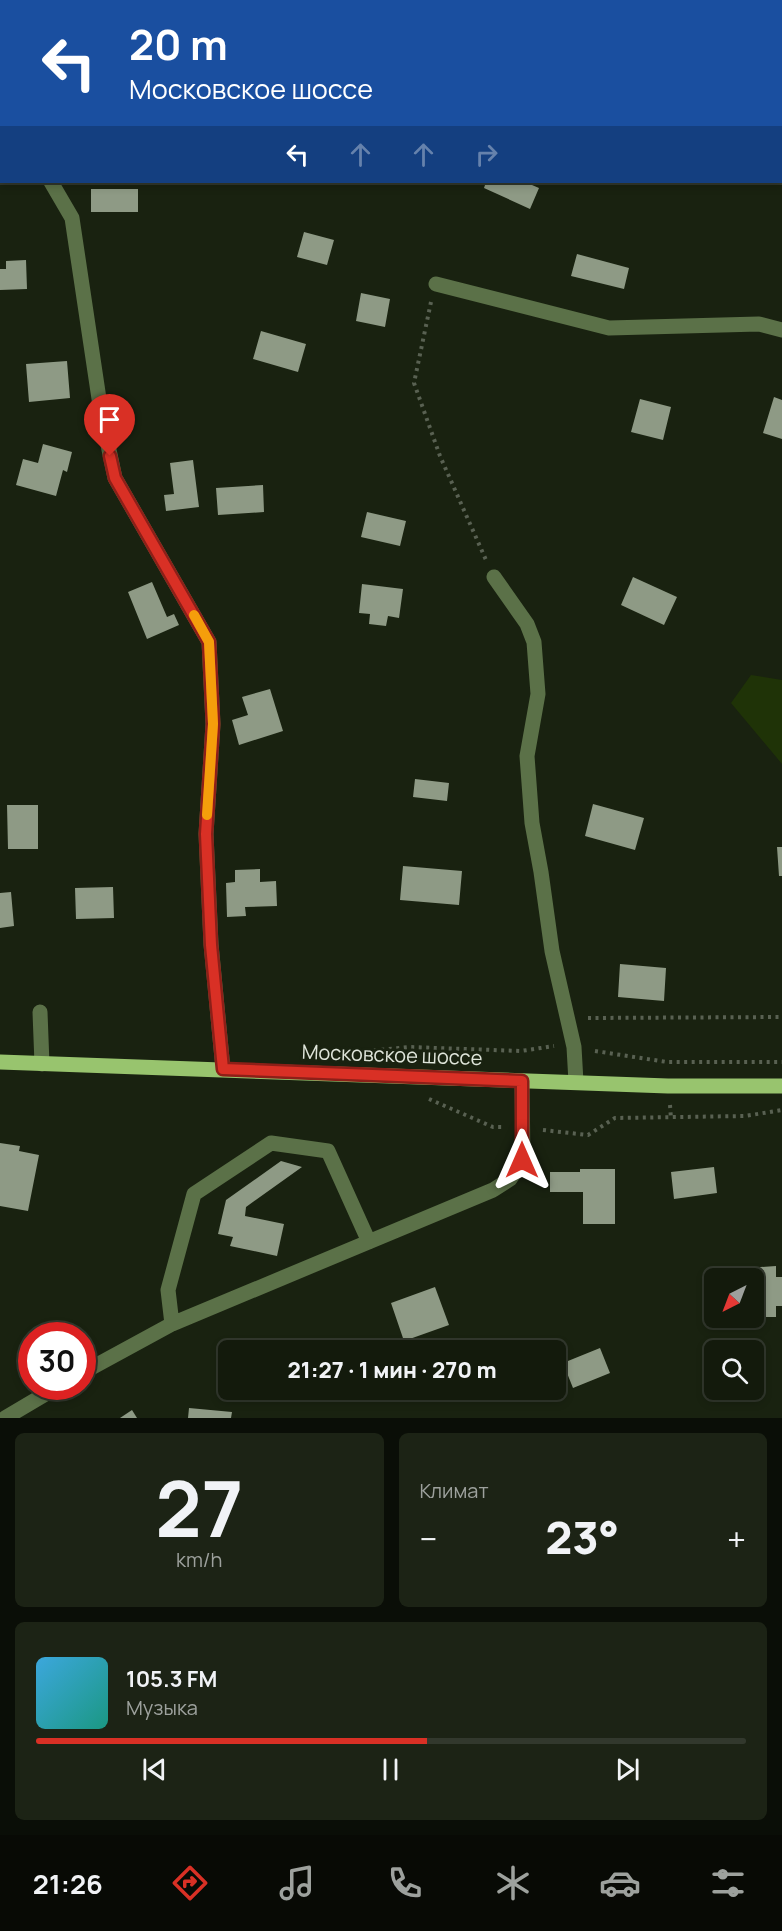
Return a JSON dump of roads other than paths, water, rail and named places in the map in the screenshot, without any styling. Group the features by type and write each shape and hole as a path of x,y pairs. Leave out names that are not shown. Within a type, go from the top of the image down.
{"main road":[{"name":"Московское шоссе","path":"0,1062 668,1086 782,1086"}],"street":[{"path":"52,183 72,218 101,412 115,478 209,642 213,724 206,834 211,945 223,1069"},
{"path":"436,284 609,328 759,324 782,330"},
{"path":"494,577 527,624 534,642 538,694 527,756 532,823 552,951 574,1047 576,1082"},
{"path":"40,1012 42,1064"},
{"path":"96,1365 172,1324 493,1190 510,1179 522,1160 522,1081"},
{"path":"172,1324 168,1290 194,1194 271,1143 328,1151 369,1242"},
{"path":"5,1418 35,1400"}]}
